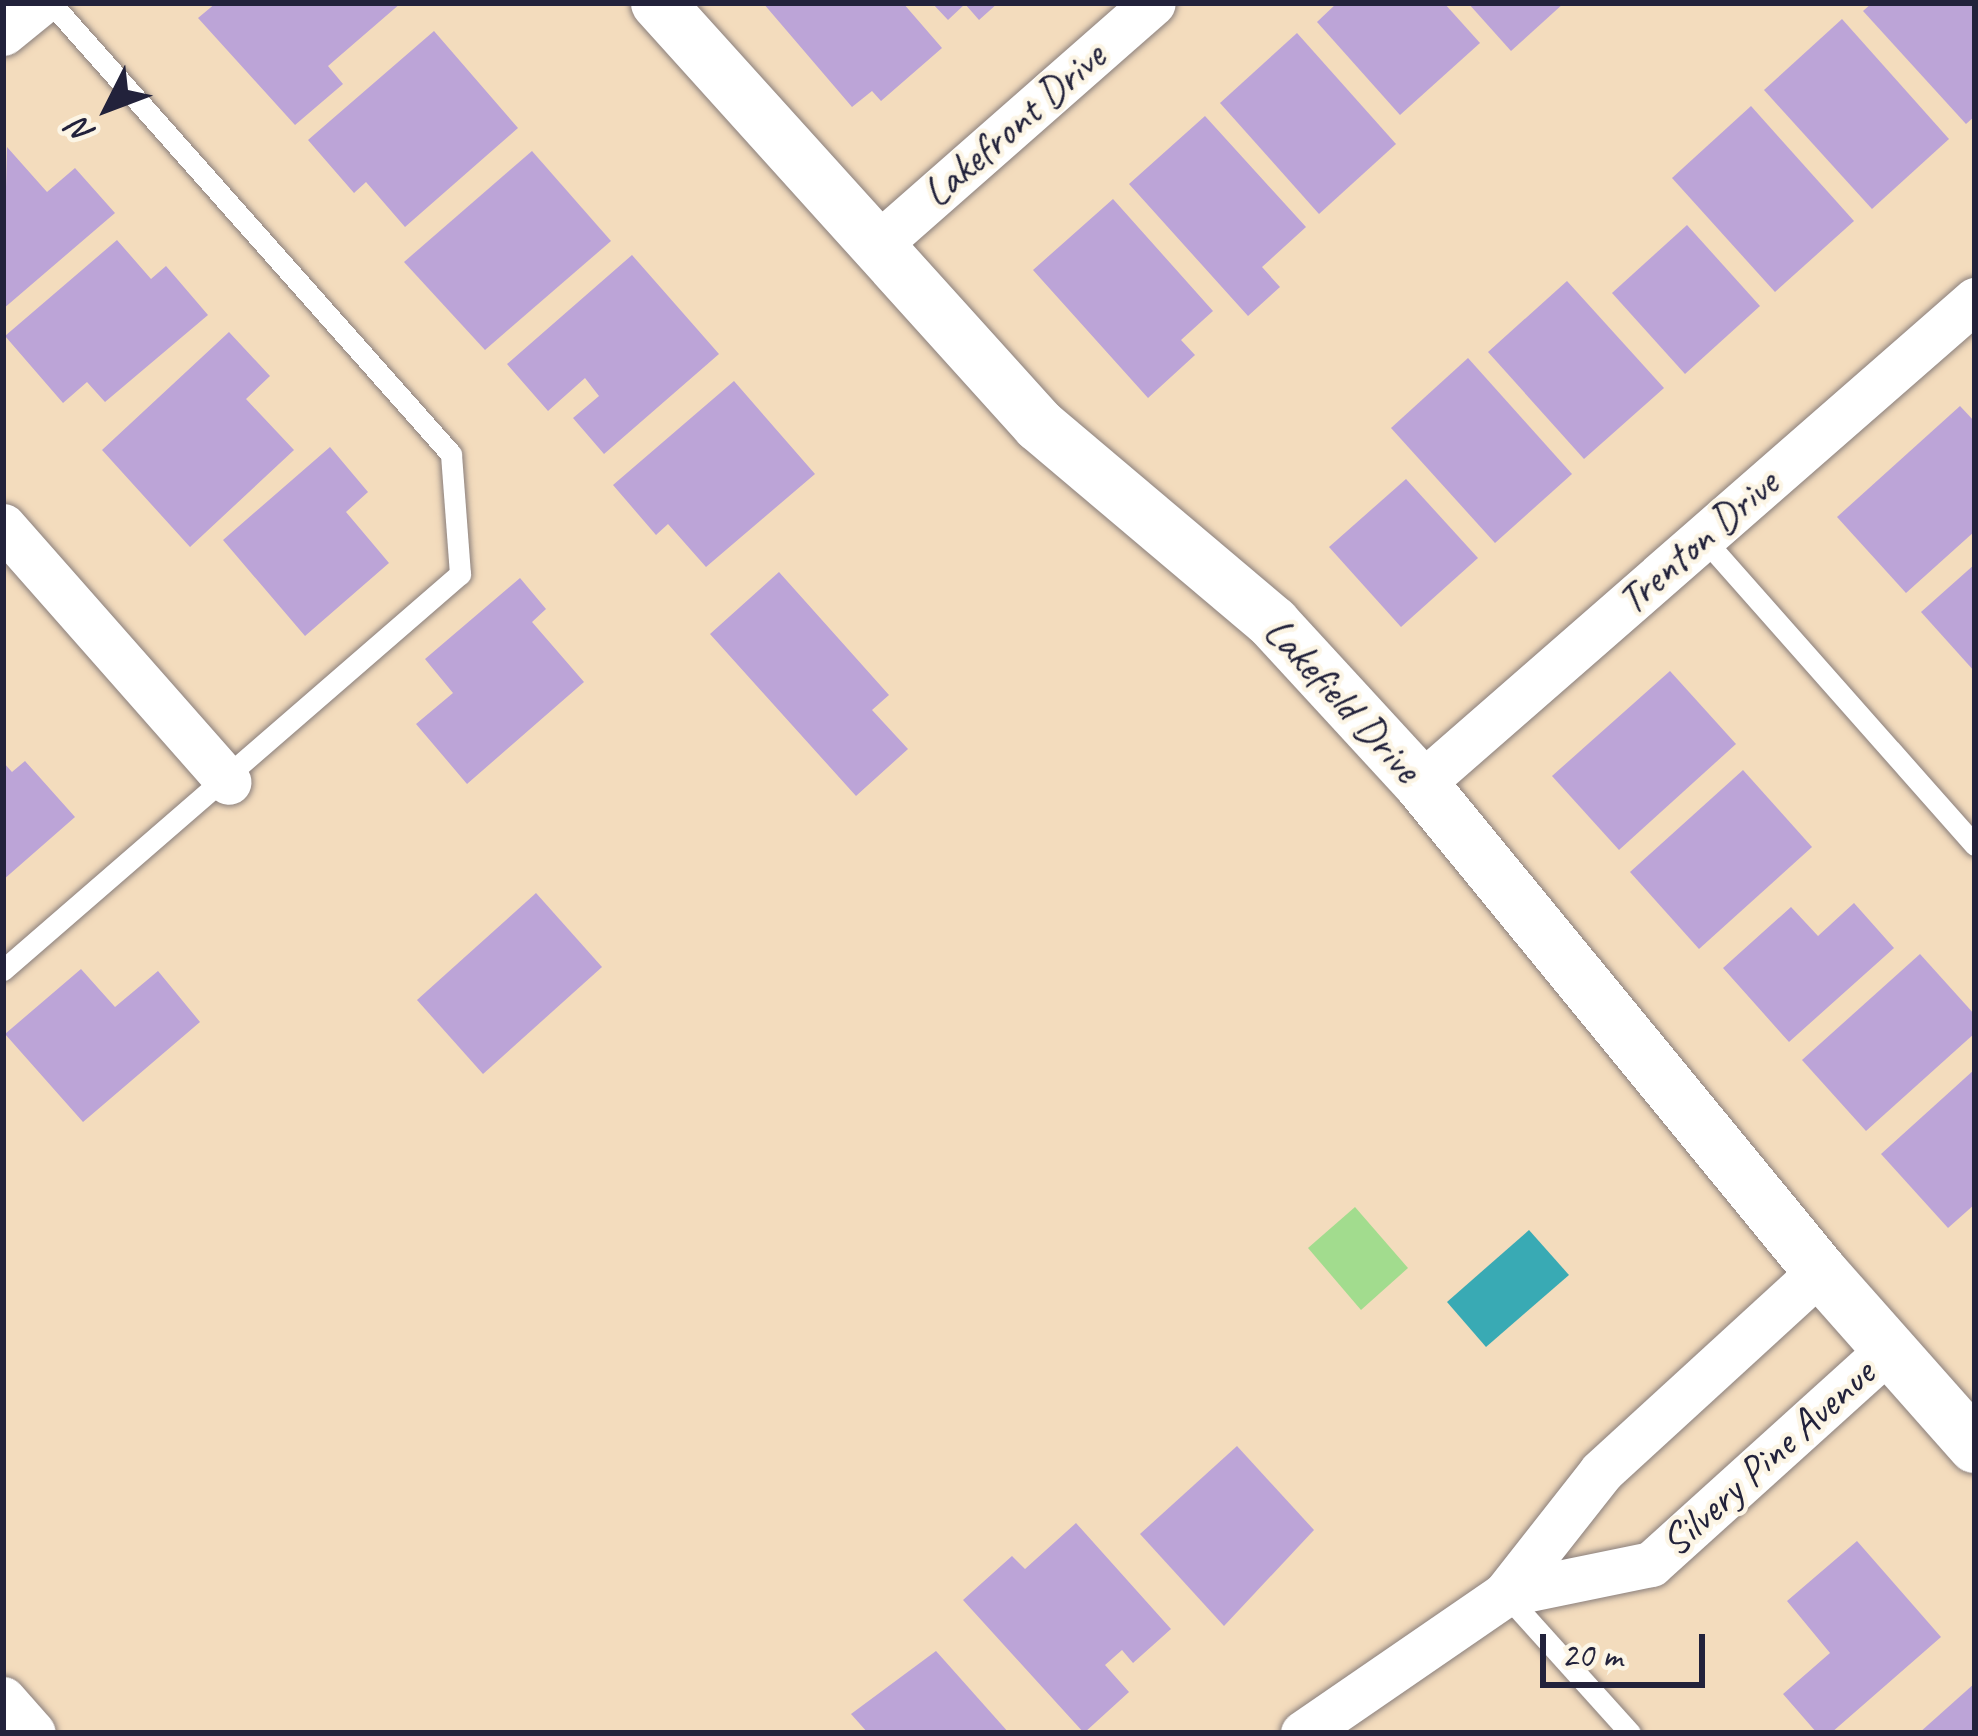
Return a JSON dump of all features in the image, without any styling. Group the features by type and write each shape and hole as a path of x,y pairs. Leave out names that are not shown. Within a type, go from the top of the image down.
{"street":[{"path":"3,33 40,3"},
{"name":"Lakefield Drive","path":"658,3 874,248 1039,425 1273,623 1421,784 1820,1271 1975,1446"},
{"name":"Lakefront Drive","path":"874,248 1153,3"},
{"name":"Trenton Drive","path":"1421,784 1975,300"},
{"path":"3,526 229,782"},
{"name":"Silvery Pine Avenue","path":"1303,1733 1505,1594 1600,1472 1820,1271"},
{"name":"Silvery Pine Avenue","path":"1505,1594 1651,1564 1890,1348"},
{"path":"3,1699 33,1733"}],"lane":[{"path":"3,970 229,782 460,574 452,454 51,3"},
{"path":"1703,538 1975,844"},
{"path":"1505,1594 1630,1733"}],"green space":[{"path":"1355,1207 1408,1268 1361,1310 1308,1248"}],"water":[{"path":"1529,1230 1569,1275 1486,1347 1447,1302"}],"building":[{"path":"216,3 401,3 328,66 343,84 295,125 198,18"},
{"path":"763,3 903,3 942,48 881,101 872,91 852,107"},
{"path":"932,3 998,3 979,20 965,4 948,20"},
{"path":"1337,3 1444,3 1480,43 1400,115 1317,22"},
{"path":"1468,3 1564,3 1511,51"},
{"path":"1872,3 1975,3 1975,116 1966,124 1863,11"},
{"path":"1842,19 1949,139 1872,209 1764,90"},
{"path":"434,31 518,128 405,227 366,182 354,193 308,140"},
{"path":"1297,33 1396,144 1319,214 1220,103"},
{"path":"1751,106 1854,221 1775,292 1672,178"},
{"path":"1205,116 1306,227 1262,267 1280,287 1248,316 1129,184"},
{"path":"7,147 47,192 75,168 115,213 3,309"},
{"path":"532,151 611,241 485,350 404,262"},
{"path":"1113,199 1213,311 1181,340 1195,355 1148,398 1033,270"},
{"path":"1687,225 1760,306 1685,374 1612,293"},
{"path":"117,240 151,279 166,266 208,315 105,402 87,382 63,403 5,336"},
{"path":"632,255 719,354 604,454 573,418 599,396 585,378 548,411 507,364"},
{"path":"1567,281 1664,388 1584,459 1488,352"},
{"path":"229,332 270,376 246,399 294,450 190,547 102,450"},
{"path":"1468,358 1572,474 1495,543 1391,428"},
{"path":"734,381 815,474 706,567 668,524 656,535 613,485"},
{"path":"1960,406 1975,422 1975,531 1906,593 1837,517"},
{"path":"330,447 368,492 346,512 389,563 305,636 223,540"},
{"path":"1406,479 1478,558 1401,627 1329,547"},
{"path":"1975,564 1975,672 1921,612"},
{"path":"779,572 889,695 872,710 908,749 856,796 710,634"},
{"path":"520,578 546,609 532,622 584,682 467,784 416,724 453,693 425,659"},
{"path":"1670,671 1736,744 1619,850 1552,776"},
{"path":"25,761 75,817 3,880 3,762 12,772"},
{"path":"1743,770 1812,847 1699,949 1630,872"},
{"path":"536,893 602,967 483,1074 417,1000"},
{"path":"1854,903 1894,948 1789,1042 1723,968 1791,907 1818,936"},
{"path":"1920,954 1975,1015 1975,1033 1866,1131 1802,1060"},
{"path":"81,969 115,1007 158,971 200,1022 83,1122 5,1034"},
{"path":"1975,1069 1975,1204 1948,1228 1881,1154"},
{"path":"1237,1446 1314,1530 1224,1626 1140,1534"},
{"path":"1076,1523 1171,1629 1133,1663 1122,1650 1105,1665 1129,1692 1084,1733 963,1600 1012,1556 1025,1569"},
{"path":"1857,1541 1941,1637 1831,1733 1817,1733 1783,1694 1830,1653 1787,1601"},
{"path":"936,1651 1009,1733 868,1733 851,1714"},
{"path":"1975,1683 1975,1733 1919,1733"}]}
